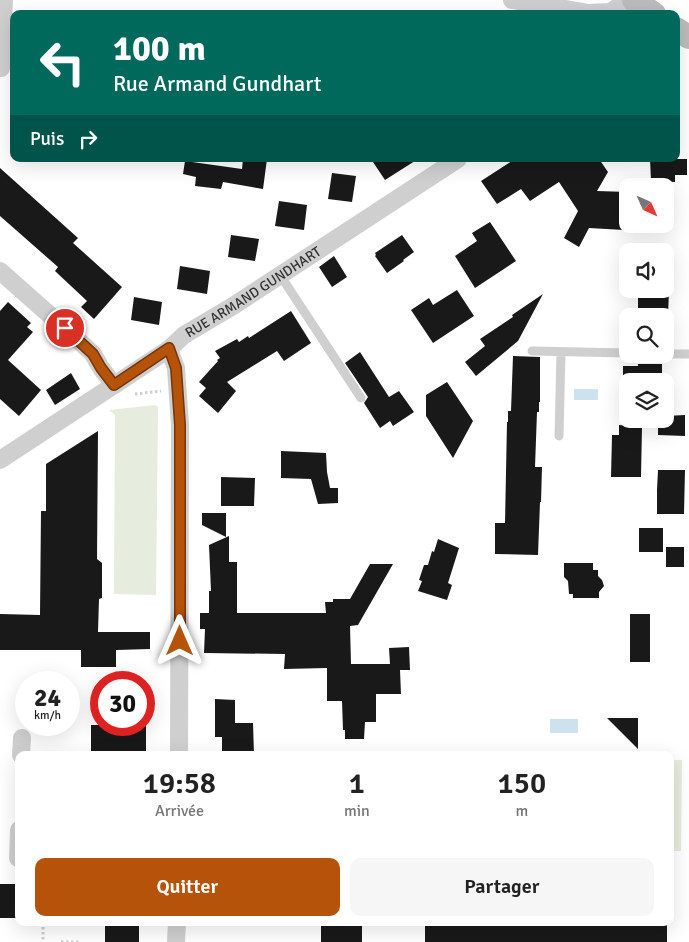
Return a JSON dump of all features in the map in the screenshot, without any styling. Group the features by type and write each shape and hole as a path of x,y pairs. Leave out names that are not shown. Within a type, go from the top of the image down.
{"street":[{"path":"0,68 4,0"},
{"path":"512,0 571,10"},
{"path":"613,10 629,0"},
{"path":"634,0 648,10"},
{"name":"RUE ARMAND GUNDHART","path":"0,460 169,348 184,335 453,162"},
{"path":"0,271 93,354 114,385"},
{"path":"169,348 176,368 180,409 179,751"},
{"path":"176,942 177,926"}],"lane":[{"path":"280,275 361,398"},
{"path":"532,352 619,353"},
{"path":"559,436 561,352"},
{"path":"674,354 689,354"}],"path":[{"path":"114,385 124,392 137,394 162,391 173,397 180,409"},
{"path":"43,926 43,942"},
{"path":"60,942 80,942"}],"shaded area":[{"path":"155,405 158,407 156,595 114,594 115,415 109,410"},
{"path":"674,760 682,760 681,851 674,851"}],"water":[{"path":"574,389 598,389 598,400 574,400"},
{"path":"550,719 578,719 578,733 550,733"}],"building":[{"path":"680,159 687,159 687,175 675,175 675,182 674,178 651,178 650,162 680,162"},
{"path":"185,162 242,169 243,162 267,162 263,189 223,182 221,189 195,186 196,177 183,174"},
{"path":"373,162 413,162 385,180"},
{"path":"510,162 601,162 608,172 597,191 619,192 619,230 589,228 579,247 564,238 578,211 559,182 530,201 521,189 497,204 481,181"},
{"path":"0,168 78,238 73,243 122,287 94,319 81,307 87,301 55,271 58,267 0,216"},
{"path":"332,173 356,176 352,202 328,199"},
{"path":"279,201 307,205 304,230 275,226"},
{"path":"490,222 516,261 475,288 455,256 477,241 472,233"},
{"path":"231,235 259,239 255,261 228,257"},
{"path":"402,235 414,252 387,273 375,256 375,253"},
{"path":"334,256 347,277 332,287 319,267"},
{"path":"180,266 210,271 207,294 177,289"},
{"path":"457,290 474,316 433,343 411,310 429,298 433,305"},
{"path":"543,294 518,341 476,376 465,362 485,346 480,339"},
{"path":"134,297 162,302 159,325 131,320"},
{"path":"638,298 669,298 668,308 638,308"},
{"path":"8,302 31,323 27,327 33,332 8,360 41,390 19,416 0,399 0,311"},
{"path":"291,311 311,343 284,361 277,351 227,382 236,391 218,413 199,396 206,388 199,382 220,358 215,351 237,339 239,342 248,336 249,338"},
{"path":"360,352 389,397 399,391 414,412 393,426 390,421 380,428 364,403 368,397 345,363"},
{"path":"513,356 540,357 540,402 539,412 537,412 535,467 542,467 538,555 495,554 495,523 505,523 507,422 508,411 511,411"},
{"path":"638,364 662,364 662,373 623,373 623,366 638,366"},
{"path":"71,373 80,389 55,405 46,390"},
{"path":"447,382 473,421 453,458 426,416 426,395"},
{"path":"685,415 685,436 658,435 658,428 674,428 674,416"},
{"path":"619,428 642,428 641,477 611,477 612,435 619,435"},
{"path":"98,431 97,559 102,563 102,598 99,599 98,632 150,632 150,649 116,650 116,667 81,667 81,650 0,650 0,614 40,615 41,511 46,511 46,464"},
{"path":"281,451 326,453 330,488 338,488 338,503 318,504 311,479 281,478"},
{"path":"658,470 685,470 684,514 657,514"},
{"path":"221,477 255,478 254,506 221,506"},
{"path":"202,513 226,513 226,537 202,525"},
{"path":"639,528 663,528 663,552 639,552"},
{"path":"229,536 229,562 237,562 237,613 326,613 325,602 333,602 333,599 350,599 370,564 393,564 358,625 350,626 351,664 390,664 389,648 409,647 410,670 400,670 401,694 376,694 376,722 365,722 364,739 345,739 342,701 327,701 327,668 284,669 285,654 204,653 205,629 200,629 200,613 209,613 209,591 211,591 209,545"},
{"path":"438,539 459,548 448,583 452,585 447,600 418,591 422,581 419,580 424,565 428,565"},
{"path":"666,547 684,547 684,567 666,567"},
{"path":"564,563 593,563 593,570 598,570 598,576 604,586 599,592 599,598 573,598 573,594 569,594 568,581 564,577"},
{"path":"630,614 650,614 650,662 630,662"},
{"path":"215,699 235,700 235,723 253,723 254,751 222,751 222,737 215,737"},
{"path":"607,718 638,718 638,749"},
{"path":"91,736 146,736 146,751 91,751"},
{"path":"0,884 15,884 15,918 0,918"},
{"path":"105,926 139,926 139,942 105,942"},
{"path":"321,926 362,926 362,942 321,942"},
{"path":"425,926 667,926 667,942 425,942"}],"route":[{"path":"65,328 93,354 114,385 169,348 176,368 180,409 180,641"}]}
